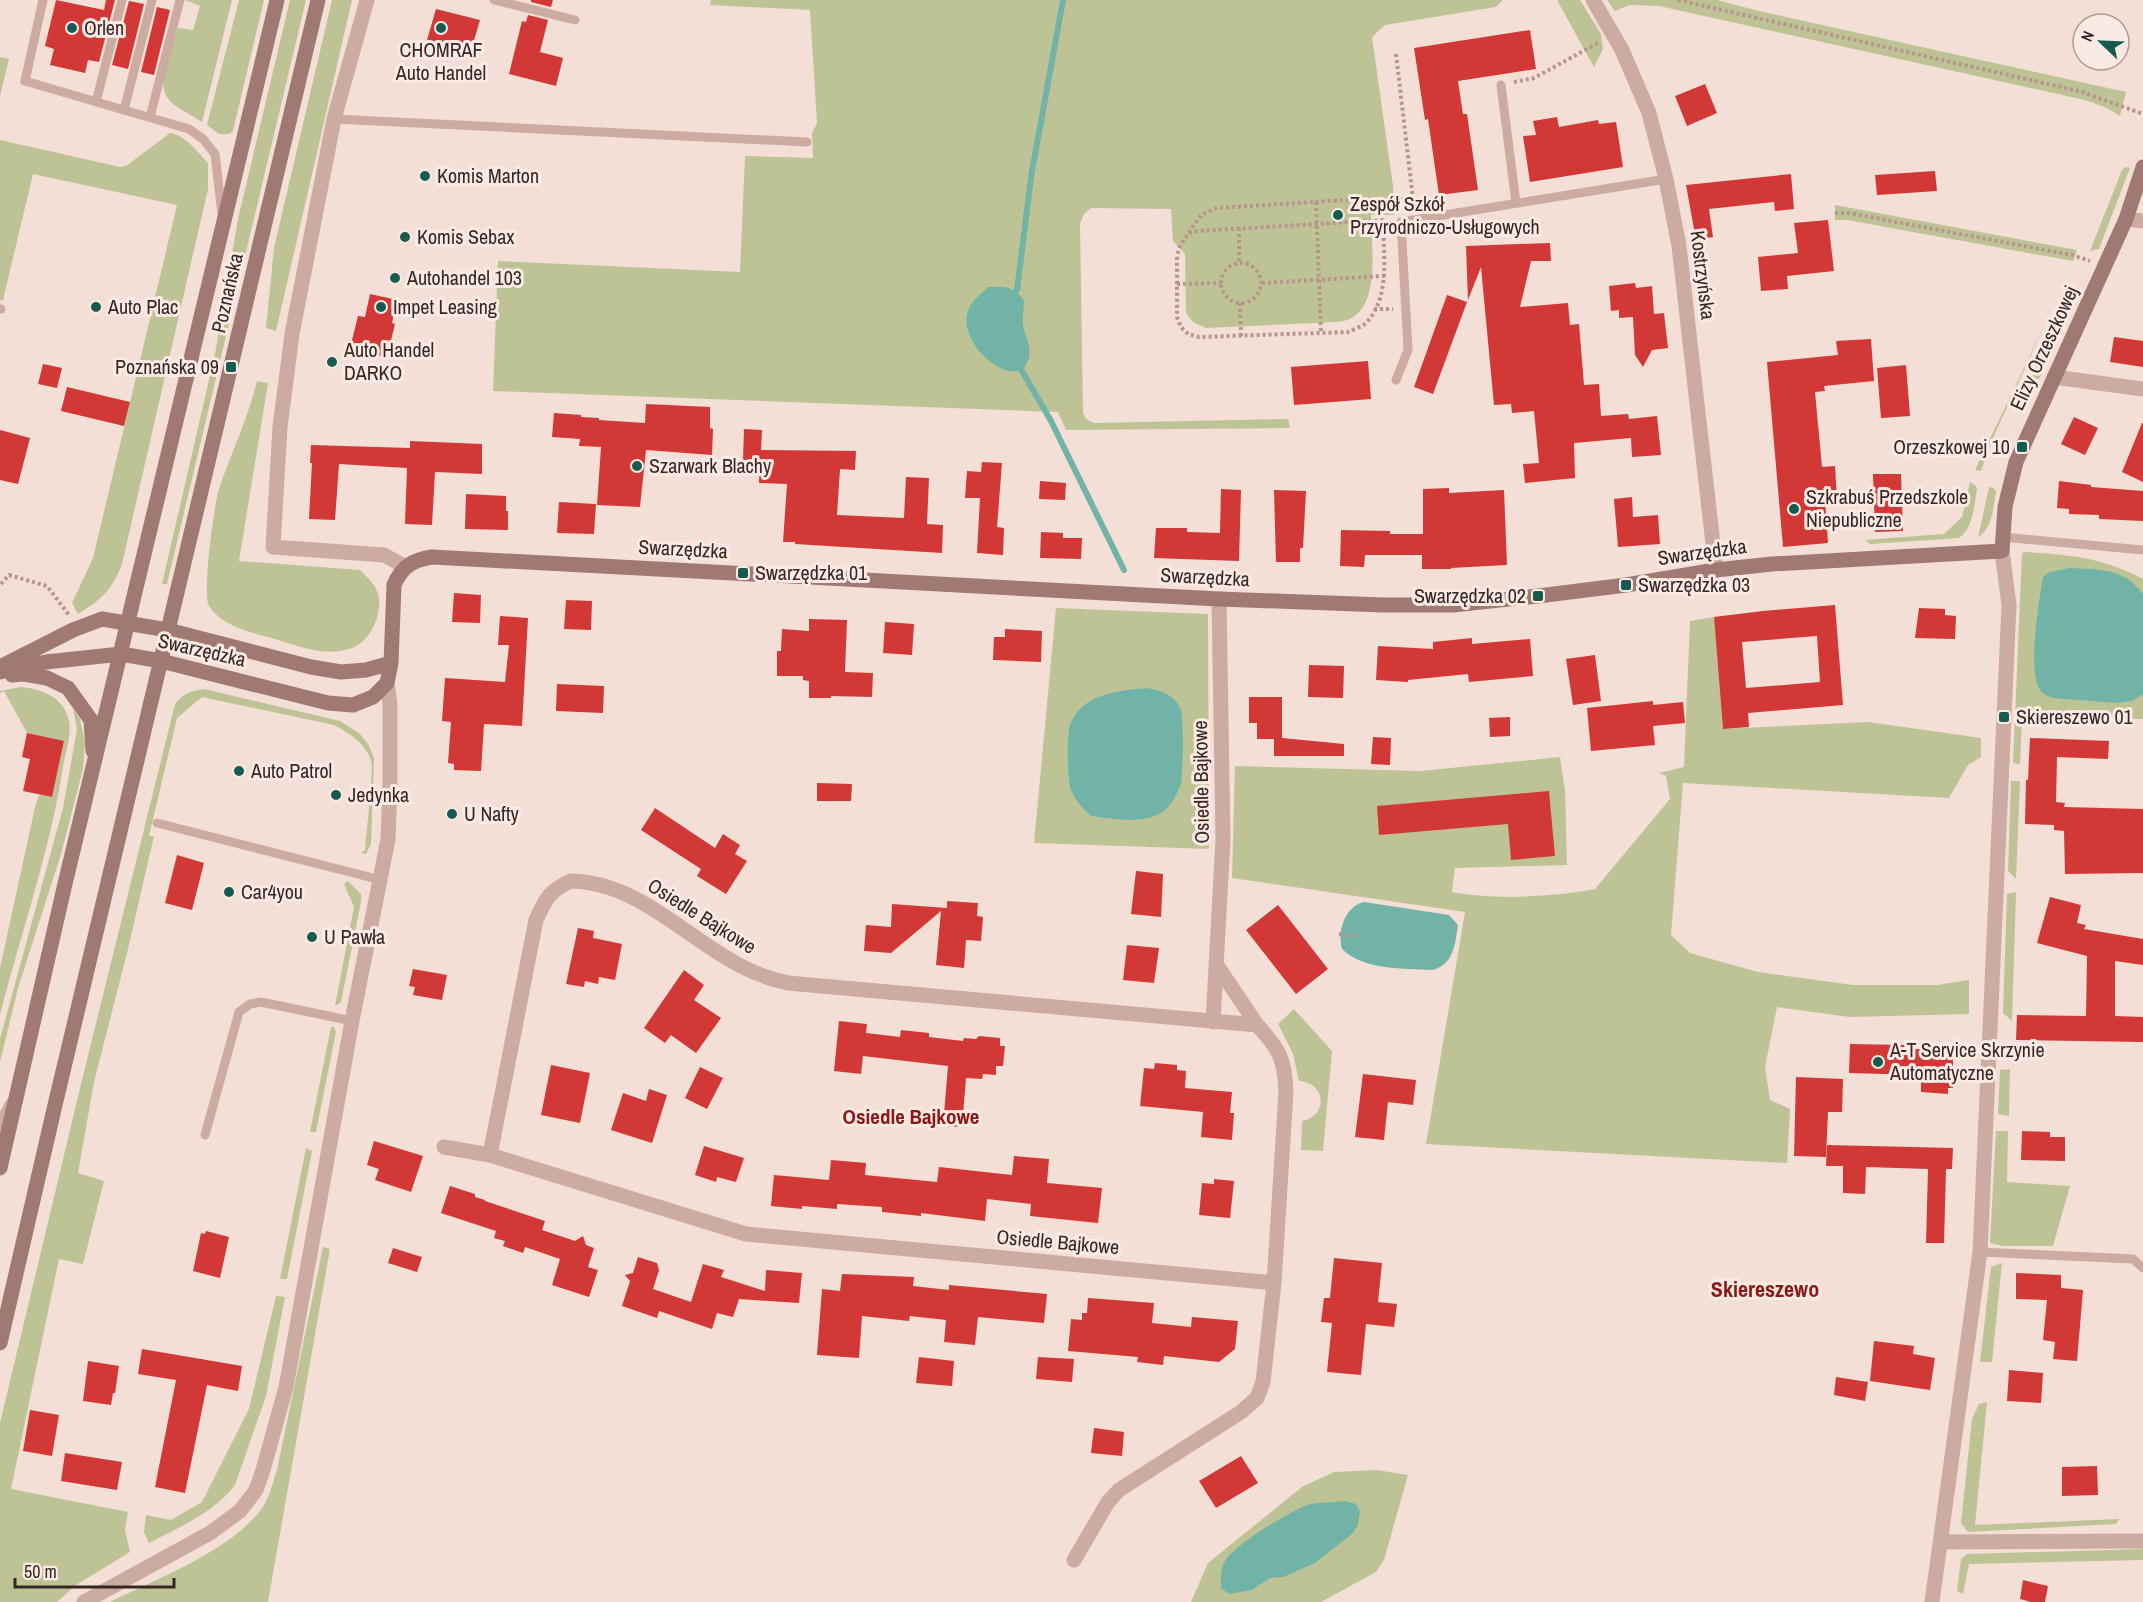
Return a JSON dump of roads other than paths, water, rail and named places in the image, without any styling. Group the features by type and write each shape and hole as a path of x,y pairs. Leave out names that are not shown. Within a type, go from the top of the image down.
{"main road":[{"name":"Poznańska","path":"93,776 277,0"},
{"name":"Poznańska","path":"0,1343 318,0"},
{"name":"Elizy Orzeszkowej","path":"2002,544 2007,499 2016,462 2126,219 2143,167"},
{"name":"Swarzędzka","path":"406,567 417,559 432,556 1219,599 1453,605 1616,586 1716,570 2002,544"},
{"path":"387,683 392,663 394,585 406,567"},
{"name":"Swarzędzka","path":"0,668 73,630 102,619 168,630 311,667 341,672 366,670 392,663"},
{"name":"Swarzędzka","path":"0,674 46,662 121,654 328,703 352,705 373,697 387,683"},
{"path":"0,674 24,674 47,678 68,688 91,720 93,776 64,888 0,1168"}],"street":[{"path":"367,0 334,119 305,264 284,393 273,547 384,555 406,567"},
{"name":"Kostrzyńska","path":"1593,0 1613,34 1649,113 1666,179 1679,246 1716,570"},
{"path":"2126,219 2143,221"},
{"path":"2054,377 2143,389"},
{"path":"1932,1602 1980,1252 2009,605 2002,544"},
{"name":"Osiedle Bajkowe","path":"1213,1022 1223,840 1219,599"},
{"path":"84,1602 210,1533 240,1511 256,1490 286,1387 352,1021 388,839 390,705 387,683"},
{"name":"Osiedle Bajkowe","path":"490,1155 536,920 546,897 556,888 571,881 588,881 606,885 624,893 649,906 735,963 771,979 789,983 1257,1025"},
{"path":"1074,1560 1108,1502 1119,1490 1241,1412 1257,1398 1263,1382 1274,1283 1286,1092 1285,1070 1280,1053 1257,1025 1216,964"},
{"path":"0,1128 17,1095"},
{"name":"Osiedle Bajkowe","path":"444,1147 490,1155 746,1234 1274,1283"},
{"path":"1941,1542 2143,1541"}],"lane":[{"path":"43,0 25,81 189,129 203,139 215,154 224,230"},
{"path":"96,102 123,0"},
{"path":"124,110 153,0"},
{"path":"150,117 180,0"},
{"path":"494,0 574,20"},
{"path":"1501,85 1516,203"},
{"path":"334,119 807,142"},
{"path":"1396,380 1408,350 1401,222 1666,179"},
{"path":"2002,544 2143,550"},
{"path":"158,823 381,880"},
{"path":"205,1135 238,1012 250,1004 261,1002 352,1021"},
{"path":"1980,1252 2133,1259 2143,1268"}],"water":[{"path":"988,287 1009,288 1024,301 1023,325 1030,354 1022,371 1008,371 991,362 970,338 967,328 969,308"},
{"path":"2069,568 2101,570 2119,574 2143,594 2143,694 2132,701 2117,703 2054,698 2039,688 2034,665 2034,650 2043,577 2050,572"},
{"path":"1147,688 1167,694 1181,709 1183,758 1178,791 1164,811 1148,818 1129,820 1091,816 1071,790 1068,757 1070,724 1080,709 1103,695"},
{"path":"1364,902 1449,915 1458,925 1449,958 1433,970 1373,965 1351,956 1342,949 1342,928 1347,914 1357,904"},
{"path":"1345,1501 1356,1504 1360,1511 1358,1525 1352,1534 1315,1563 1283,1577 1270,1578 1252,1590 1229,1594 1221,1588 1225,1561 1252,1537 1303,1507 1315,1503"}],"waterway":[{"path":"1017,290 1031,177 1063,0"},
{"path":"1022,371 1051,421 1124,570"}],"place":[{"name":"Orlen","path":"72,28"},
{"name":"CHOMRAF Auto Handel","path":"441,28"},
{"name":"Komis Marton","path":"425,176"},
{"name":"Zespół Szkół Przyrodniczo-Usługowych","path":"1338,215"},
{"name":"Komis Sebax","path":"405,237"},
{"name":"Autohandel 103","path":"395,278"},
{"name":"Auto Plac","path":"96,307"},
{"name":"Impet Leasing","path":"381,307"},
{"name":"Auto Handel DARKO","path":"332,362"},
{"name":"Poznańska 09","path":"231,367"},
{"name":"Orzeszkowej 10","path":"2022,447"},
{"name":"Szarwark Blachy","path":"637,466"},
{"name":"Szkrabuś Przedszkole Niepubliczne","path":"1794,509"},
{"name":"Swarzędzka 01","path":"743,573"},
{"name":"Swarzędzka 03","path":"1626,585"},
{"name":"Swarzędzka 02","path":"1538,596"},
{"name":"Skiereszewo 01","path":"2004,717"},
{"name":"Auto Patrol","path":"239,771"},
{"name":"Jedynka","path":"336,795"},
{"name":"U Nafty","path":"452,814"},
{"name":"Car4you","path":"229,892"},
{"name":"U Pawła","path":"312,937"},
{"name":"A-T Service Skrzynie Automatyczne","path":"1878,1062"}],"district":[{"name":"Osiedle Bajkowe","path":"911,1117"},
{"name":"Skiereszewo","path":"1765,1289"}]}
